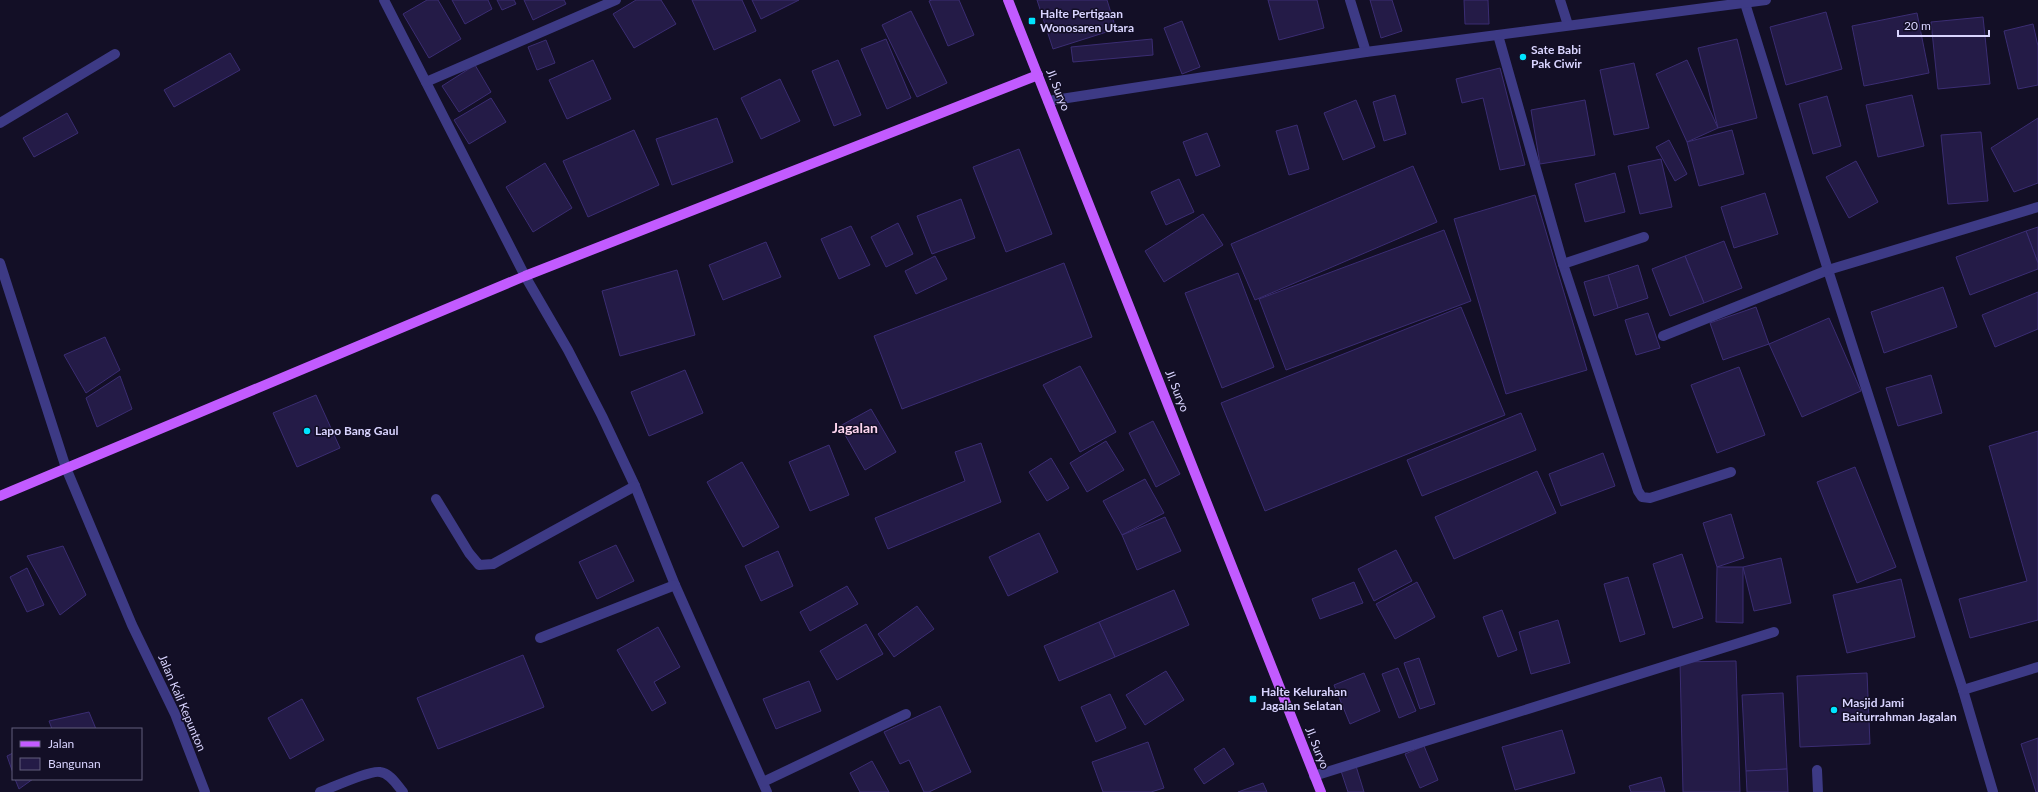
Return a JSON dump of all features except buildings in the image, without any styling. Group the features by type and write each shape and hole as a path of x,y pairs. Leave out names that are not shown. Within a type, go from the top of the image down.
{"main road":[{"name":"Jl. Suryo","path":"1008,0 1321,792"},
{"path":"0,496 525,276 1038,75"}],"street":[{"path":"384,0 525,276 568,350 602,416 635,486 675,585 767,792"},
{"path":"426,82 616,0"},
{"path":"1350,0 1366,52"},
{"path":"1560,0 1568,25"},
{"path":"1048,101 1366,52 1745,1 1766,0"},
{"path":"1745,1 1828,270 1963,690 1993,792"},
{"path":"1498,35 1563,264 1639,493 1644,498 1650,498 1731,472"},
{"path":"0,123 115,54"},
{"path":"1663,336 1828,270 2038,207"},
{"path":"1563,264 1644,237"},
{"name":"Jalan Kali Kepunton","path":"0,263 66,468 132,625 150,659 175,714 205,792"},
{"path":"436,499 469,553 479,564 494,564 635,486"},
{"path":"540,638 675,585"},
{"path":"1314,776 1774,632"},
{"path":"1963,690 2038,667"},
{"path":"763,782 906,714"},
{"path":"1817,770 1818,792"},
{"path":"320,792 379,771 388,776 403,792"}],"place":[{"name":"Halte Pertigaan Wonosaren Utara","path":"1032,21"},
{"name":"Sate Babi Pak Ciwir","path":"1523,57"},
{"name":"Lapo Bang Gaul","path":"307,431"},
{"name":"Halte Kelurahan Jagalan Selatan","path":"1253,699"},
{"name":"Masjid Jami Baiturrahman Jagalan","path":"1834,710"}],"district":[{"name":"Jagalan","path":"855,428"}]}
